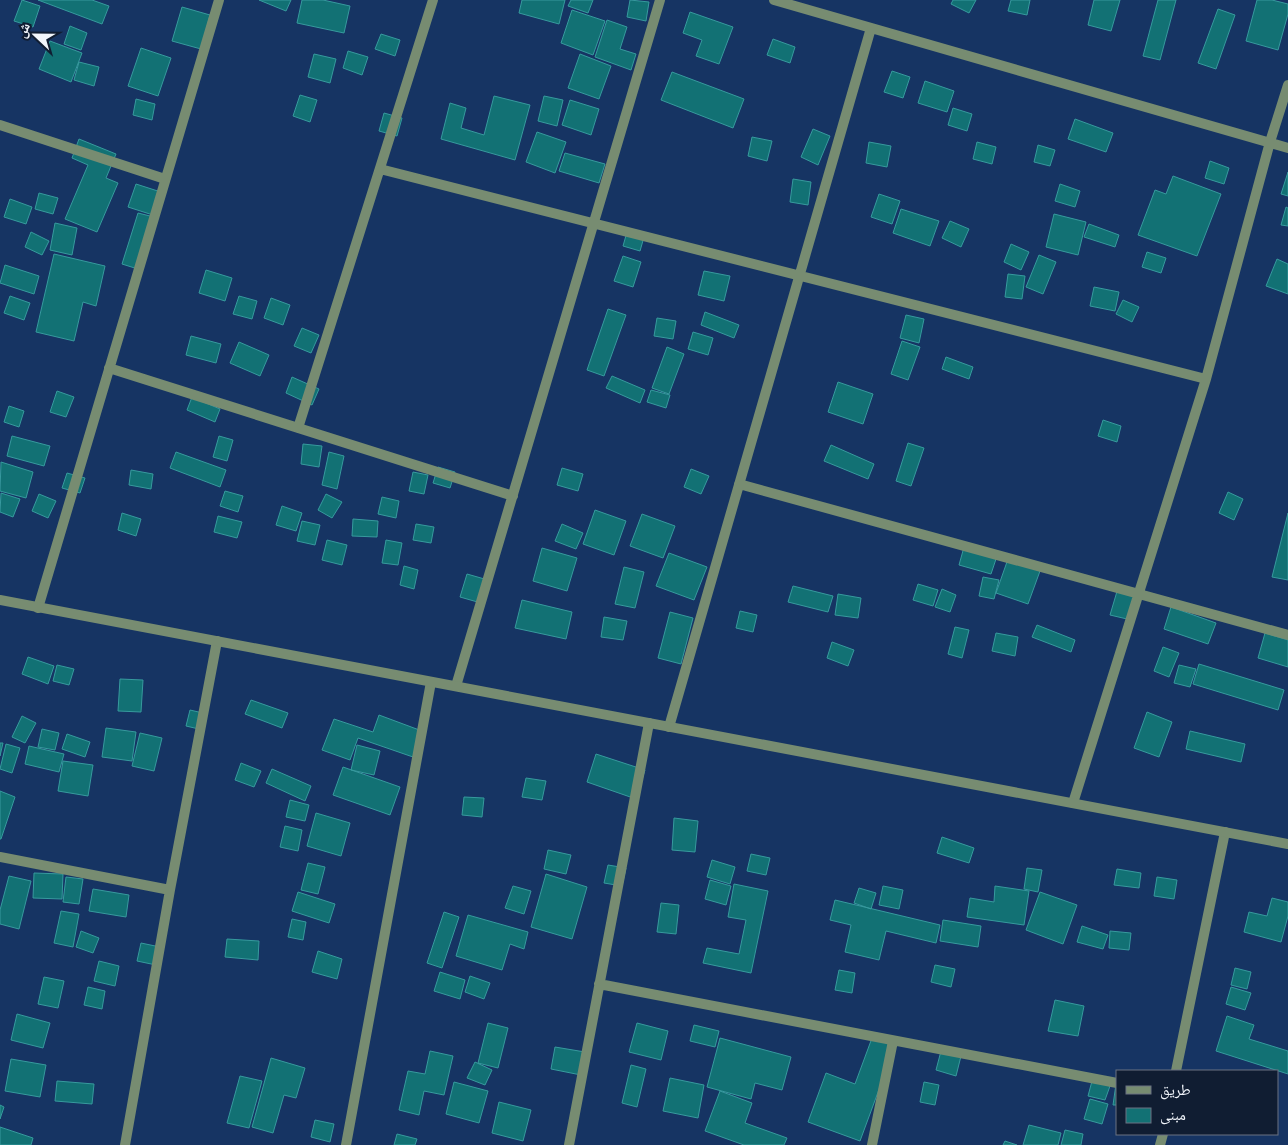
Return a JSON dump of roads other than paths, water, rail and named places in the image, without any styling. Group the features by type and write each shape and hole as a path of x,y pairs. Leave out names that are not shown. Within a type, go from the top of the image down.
{"street":[{"path":"38,608 219,0"},
{"path":"298,428 433,0"},
{"path":"456,686 660,0"},
{"path":"774,0 1288,148"},
{"path":"669,727 871,28"},
{"path":"1073,803 1206,379 1270,142 1288,85"},
{"path":"0,125 166,179"},
{"path":"380,169 1206,379"},
{"path":"109,368 513,496"},
{"path":"739,484 1288,635"},
{"path":"0,600 1288,844"},
{"path":"126,1145 170,890 217,641"},
{"path":"346,1145 432,682"},
{"path":"569,1145 649,723"},
{"path":"1176,1070 1225,832"},
{"path":"0,857 170,890"},
{"path":"599,984 1116,1083"},
{"path":"872,1145 893,1040"}]}
